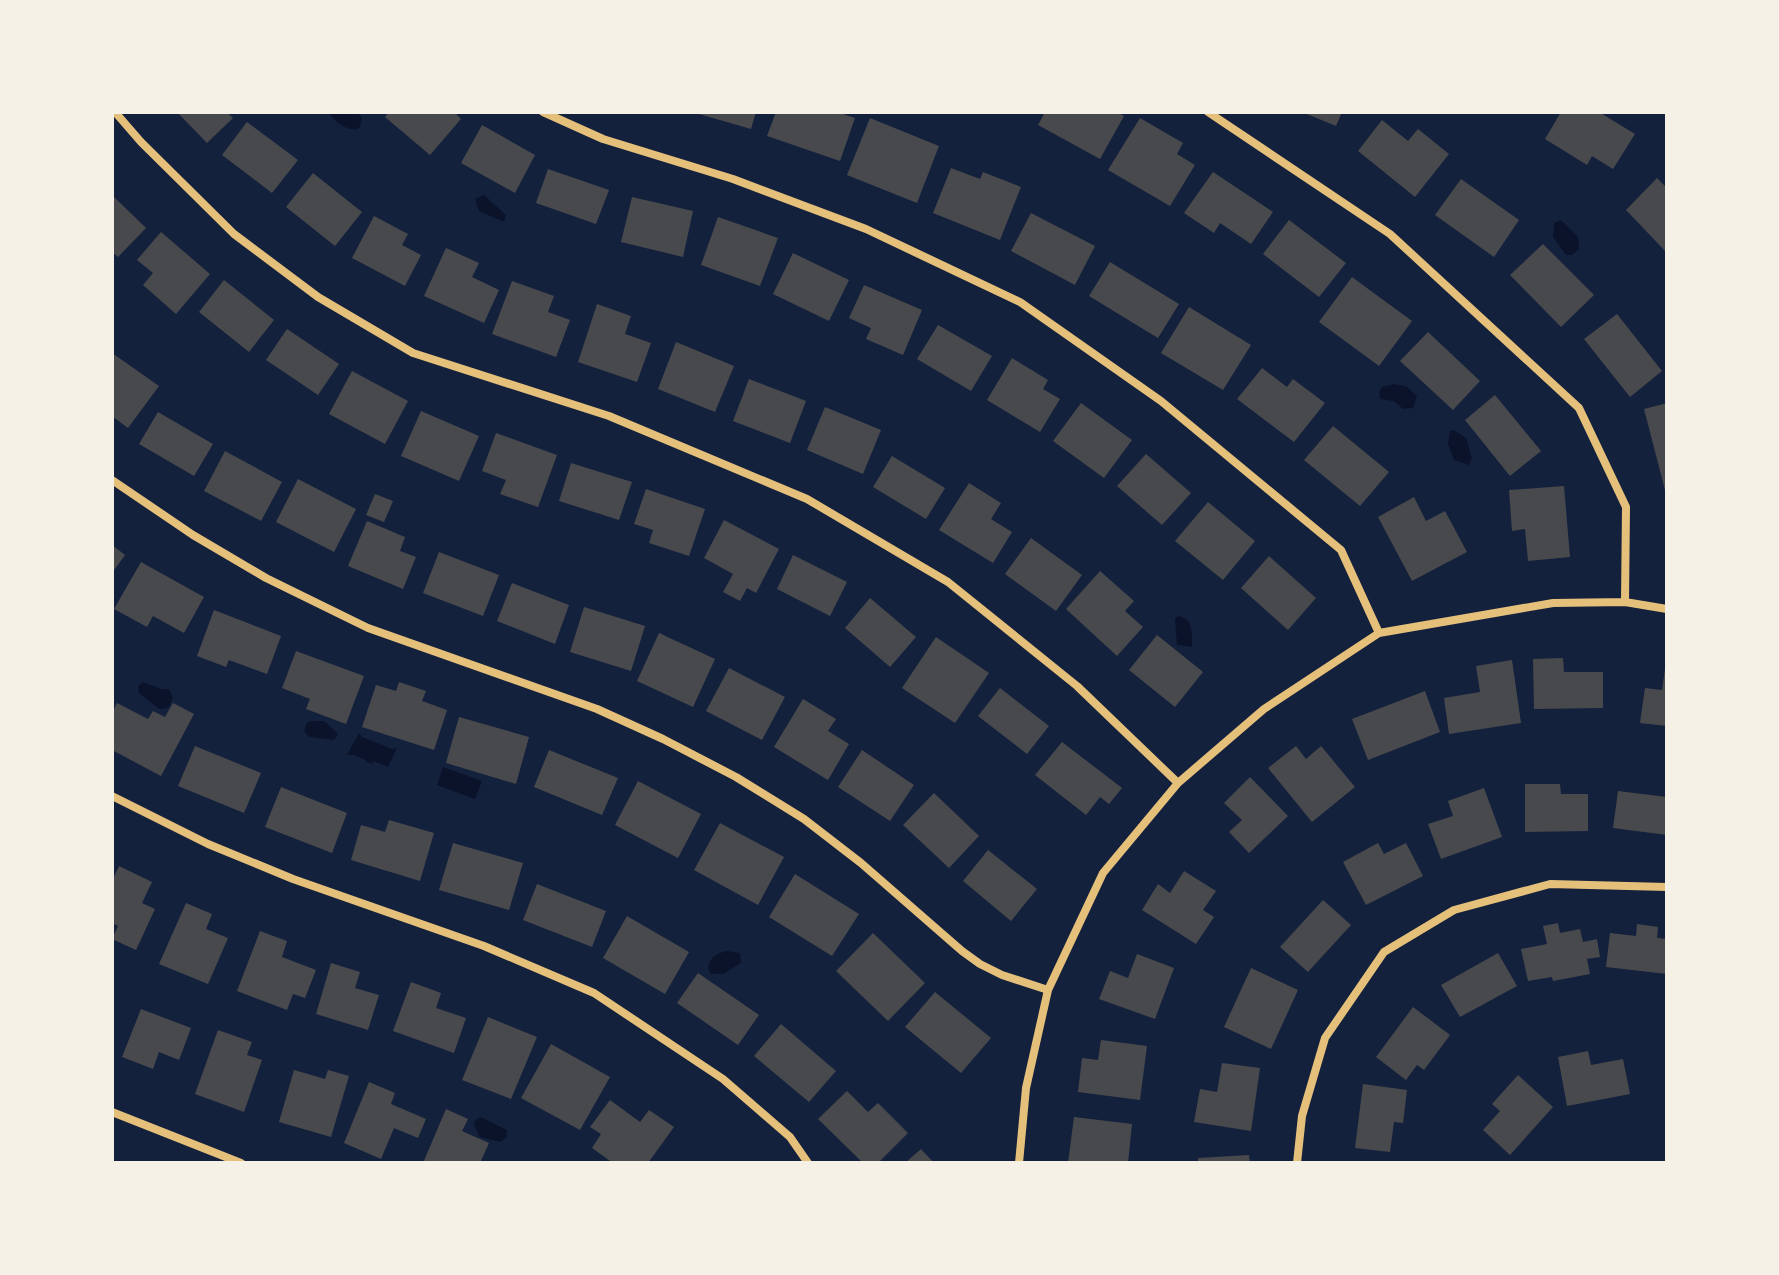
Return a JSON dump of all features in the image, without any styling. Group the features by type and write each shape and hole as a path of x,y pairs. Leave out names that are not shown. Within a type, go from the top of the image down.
{"street":[{"path":"115,112 234,234 318,297 413,353 609,416 807,499 948,582 1077,686 1178,783"},
{"path":"543,112 603,139 733,179 866,229 1020,302 1161,401 1341,550 1379,633"},
{"path":"1215,114 1390,234 1579,408 1626,507 1625,602"},
{"path":"112,480 193,535 266,578 368,628 597,709 736,777 815,828 861,863 980,964 1002,975 1048,990"},
{"path":"1019,1163 1026,1088 1048,990 1103,873 1178,783 1264,709 1379,633 1553,603 1625,602 1667,609"},
{"path":"112,796 208,844 293,879 484,946 594,993 723,1079 790,1137 808,1163"},
{"path":"1297,1163 1302,1116 1325,1038 1384,952 1454,910 1550,884 1667,887"},
{"path":"112,1112 241,1163"}],"water":[{"path":"328,112 357,112 362,118 360,127 344,127"},
{"path":"484,195 506,215 504,222 479,211 475,199"},
{"path":"1561,220 1578,237 1579,249 1572,255 1566,255 1553,237 1554,223"},
{"path":"1394,384 1406,386 1417,396 1413,408 1403,409 1394,401 1380,399 1382,387"},
{"path":"1454,430 1466,438 1472,458 1469,465 1454,460 1448,444 1450,431"},
{"path":"1178,616 1189,624 1192,647 1177,645 1175,619"},
{"path":"143,682 169,689 173,698 168,708 159,709 139,693 138,686"},
{"path":"311,721 324,721 338,734 334,740 309,737 304,731"},
{"path":"359,733 392,749 397,748 388,767 347,755"},
{"path":"443,767 482,781 475,799 437,785"},
{"path":"727,951 740,953 741,963 723,974 711,974 708,968 712,958"},
{"path":"481,1117 507,1130 506,1138 500,1142 480,1137 474,1125 475,1120"}],"building":[{"path":"177,112 227,112 233,118 207,143"},
{"path":"389,112 454,112 461,119 430,155 385,117"},
{"path":"692,112 756,112 751,129"},
{"path":"776,112 837,112 855,118 840,161 767,136"},
{"path":"1045,112 1117,112 1124,116 1100,159 1038,125"},
{"path":"1302,112 1342,112 1336,126"},
{"path":"1561,112 1599,112 1635,134 1613,169 1592,156 1587,165 1545,139"},
{"path":"870,118 939,146 917,203 847,175"},
{"path":"1140,118 1183,143 1177,154 1195,165 1170,206 1108,170"},
{"path":"1382,120 1408,141 1418,129 1449,154 1415,197 1358,151"},
{"path":"247,122 298,160 272,193 222,155"},
{"path":"482,125 535,155 515,193 461,163"},
{"path":"951,168 980,179 983,172 1021,187 1000,240 933,213"},
{"path":"548,169 609,190 596,224 536,203"},
{"path":"1213,172 1273,212 1251,244 1220,223 1214,233 1184,213"},
{"path":"313,173 362,212 335,246 286,207"},
{"path":"1657,178 1667,188 1667,253 1626,210"},
{"path":"1461,179 1519,220 1494,257 1435,215"},
{"path":"112,195 146,228 118,257 112,252"},
{"path":"632,197 693,211 683,257 621,242"},
{"path":"1031,213 1095,246 1075,285 1011,251"},
{"path":"374,216 408,234 402,245 421,255 405,286 352,258"},
{"path":"718,217 778,238 760,286 701,265"},
{"path":"1289,220 1346,263 1319,297 1263,254"},
{"path":"161,232 210,274 176,314 143,285 153,273 137,260"},
{"path":"1543,244 1594,295 1561,327 1510,275"},
{"path":"446,248 479,263 472,277 499,290 484,323 424,296"},
{"path":"793,253 849,280 829,321 773,294"},
{"path":"1110,262 1179,304 1158,338 1089,296"},
{"path":"1352,277 1412,321 1379,366 1319,322"},
{"path":"224,280 274,320 249,352 199,312"},
{"path":"512,281 554,296 548,312 570,320 556,357 492,334"},
{"path":"864,285 922,310 903,355 866,339 871,328 849,318"},
{"path":"597,304 631,316 625,334 651,343 637,382 578,362"},
{"path":"1189,307 1251,345 1223,390 1161,353"},
{"path":"1617,314 1662,371 1630,397 1584,339"},
{"path":"938,325 992,356 971,391 917,359"},
{"path":"287,329 339,364 318,395 266,360"},
{"path":"1428,332 1480,381 1453,410 1400,361"},
{"path":"676,342 734,366 715,412 658,389"},
{"path":"112,353 159,386 128,428 112,416"},
{"path":"1012,358 1048,380 1043,389 1060,399 1040,432 987,400"},
{"path":"1262,368 1287,387 1293,379 1325,403 1294,442 1237,399"},
{"path":"352,371 408,401 385,444 329,414"},
{"path":"749,379 806,401 790,443 733,421"},
{"path":"1495,395 1541,451 1510,476 1465,420"},
{"path":"1081,403 1132,440 1104,478 1053,441"},
{"path":"1667,403 1667,494 1666,494 1644,409"},
{"path":"825,407 881,430 863,474 807,450"},
{"path":"421,411 479,436 459,481 401,456"},
{"path":"158,412 213,444 194,476 139,444"},
{"path":"1333,426 1389,472 1360,506 1304,460"},
{"path":"496,433 557,455 538,507 500,494 506,480 482,471"},
{"path":"225,451 282,482 261,521 204,491"},
{"path":"1146,454 1191,493 1162,525 1117,486"},
{"path":"892,456 945,488 926,519 873,487"},
{"path":"571,463 632,482 619,520 559,501"},
{"path":"298,479 356,509 334,552 276,522"},
{"path":"969,483 1001,503 991,519 1012,532 993,563 939,530"},
{"path":"1564,486 1570,557 1528,561 1525,529 1512,531 1509,490"},
{"path":"646,489 705,509 689,556 649,543 653,530 634,524"},
{"path":"375,494 393,501 384,522 366,515"},
{"path":"1414,497 1426,521 1445,511 1467,552 1412,581 1378,517"},
{"path":"1208,502 1255,541 1223,580 1175,541"},
{"path":"724,520 779,549 756,593 747,588 740,601 723,592 733,574 704,558"},
{"path":"367,521 405,537 400,551 416,557 403,589 348,566"},
{"path":"1031,538 1082,575 1056,611 1005,574"},
{"path":"112,545 125,555 112,573"},
{"path":"439,552 499,575 483,616 423,593"},
{"path":"793,555 847,582 830,616 777,589"},
{"path":"1269,556 1316,598 1288,630 1241,588"},
{"path":"141,562 204,597 184,633 153,616 147,627 114,609"},
{"path":"1100,571 1134,601 1125,611 1143,627 1117,656 1066,609"},
{"path":"512,583 569,605 555,644 497,621"},
{"path":"870,598 916,637 890,667 845,628"},
{"path":"584,607 645,626 631,671 570,652"},
{"path":"214,610 281,636 267,674 229,660 226,667 197,656"},
{"path":"659,633 715,659 693,707 637,681"},
{"path":"1157,635 1203,672 1175,707 1129,670"},
{"path":"936,637 989,673 955,723 902,688"},
{"path":"296,651 364,676 346,724 306,709 310,699 282,688"},
{"path":"1563,658 1564,672 1603,672 1603,708 1534,709 1533,659"},
{"path":"1512,660 1521,723 1449,734 1444,698 1480,692 1476,666"},
{"path":"729,668 785,697 762,740 706,711"},
{"path":"1665,669 1667,726 1640,723 1645,688 1662,690"},
{"path":"399,682 426,691 422,701 447,710 434,750 362,727 376,685 396,691"},
{"path":"1000,688 1049,726 1027,754 978,716"},
{"path":"1425,691 1440,732 1368,760 1352,719"},
{"path":"803,699 836,719 828,731 849,744 828,780 774,747"},
{"path":"117,703 148,719 153,711 165,717 173,703 194,714 161,776 112,750 112,713"},
{"path":"459,717 529,737 516,784 446,763"},
{"path":"1062,742 1122,788 1109,804 1100,797 1086,815 1035,775"},
{"path":"195,746 261,773 244,813 178,786"},
{"path":"1296,746 1306,759 1321,746 1355,787 1312,822 1268,768"},
{"path":"549,750 618,778 602,815 534,787"},
{"path":"862,750 914,785 890,821 838,787"},
{"path":"1250,777 1288,816 1249,853 1229,832 1242,820 1224,803"},
{"path":"638,781 701,814 678,858 615,825"},
{"path":"1525,784 1560,784 1561,794 1588,794 1588,831 1525,832"},
{"path":"281,787 347,813 332,853 265,827"},
{"path":"1484,788 1502,837 1441,859 1428,824 1453,816 1448,801"},
{"path":"1618,791 1667,797 1667,835 1613,828"},
{"path":"934,793 979,836 949,868 903,825"},
{"path":"389,820 434,833 420,881 351,860 361,825 385,832"},
{"path":"720,823 784,857 758,905 694,870"},
{"path":"453,843 523,863 509,910 439,890"},
{"path":"1378,843 1384,854 1406,843 1423,876 1366,905 1343,862"},
{"path":"988,850 1037,889 1011,921 963,881"},
{"path":"119,866 152,882 142,903 155,909 136,950 112,939 118,926 112,923 112,881"},
{"path":"1184,871 1216,891 1203,910 1214,917 1196,944 1142,910 1158,884 1170,893"},
{"path":"795,874 859,914 832,956 769,917"},
{"path":"537,884 606,911 592,947 523,920"},
{"path":"1323,900 1351,925 1308,972 1280,947"},
{"path":"186,903 212,914 206,929 228,938 208,984 159,964"},
{"path":"627,916 689,952 665,994 603,958"},
{"path":"1558,923 1560,933 1580,929 1583,942 1597,939 1600,957 1587,959 1590,974 1553,981 1552,977 1528,981 1521,949 1547,944 1543,926"},
{"path":"1637,924 1658,927 1657,938 1667,939 1667,974 1606,967 1610,933 1636,936"},
{"path":"260,931 287,941 282,957 316,970 305,998 293,994 287,1010 237,991"},
{"path":"873,933 925,983 888,1021 836,971"},
{"path":"1498,953 1517,986 1460,1017 1441,985"},
{"path":"1137,954 1174,968 1155,1019 1099,999 1110,971 1128,978"},
{"path":"331,963 360,972 355,988 379,995 368,1030 316,1014"},
{"path":"1251,968 1298,990 1271,1049 1224,1027"},
{"path":"698,973 759,1015 738,1045 677,1003"},
{"path":"411,982 441,993 436,1008 466,1018 454,1053 393,1031"},
{"path":"935,992 991,1038 961,1073 905,1027"},
{"path":"1413,1007 1450,1035 1424,1070 1417,1065 1406,1080 1376,1057"},
{"path":"141,1009 191,1028 179,1060 159,1052 153,1069 122,1057"},
{"path":"488,1017 537,1037 511,1099 462,1080"},
{"path":"781,1024 836,1071 809,1102 754,1056"},
{"path":"218,1030 252,1042 247,1055 262,1060 244,1112 195,1094"},
{"path":"1101,1040 1147,1046 1140,1100 1078,1092 1082,1058 1098,1060"},
{"path":"551,1044 610,1077 580,1130 521,1098"},
{"path":"1588,1051 1591,1065 1623,1059 1630,1094 1567,1106 1558,1057"},
{"path":"1222,1063 1260,1068 1251,1131 1194,1122 1200,1089 1217,1092"},
{"path":"294,1070 325,1079 328,1070 349,1076 331,1137 279,1122"},
{"path":"1518,1075 1553,1107 1510,1155 1483,1130 1500,1111 1492,1104"},
{"path":"369,1082 395,1093 391,1104 426,1119 418,1138 394,1128 381,1159 344,1143"},
{"path":"1363,1084 1407,1090 1403,1123 1394,1122 1390,1152 1355,1148"},
{"path":"847,1091 868,1112 878,1103 908,1133 878,1163 863,1163 818,1119"},
{"path":"610,1100 640,1122 649,1110 674,1127 648,1163 613,1163 592,1148 601,1134 590,1127"},
{"path":"446,1109 468,1119 462,1131 489,1143 480,1163 423,1163"},
{"path":"1074,1117 1132,1124 1128,1163 1068,1163"},
{"path":"921,1149 934,1163 905,1163"},
{"path":"1249,1155 1250,1163 1198,1163 1198,1158"}]}
